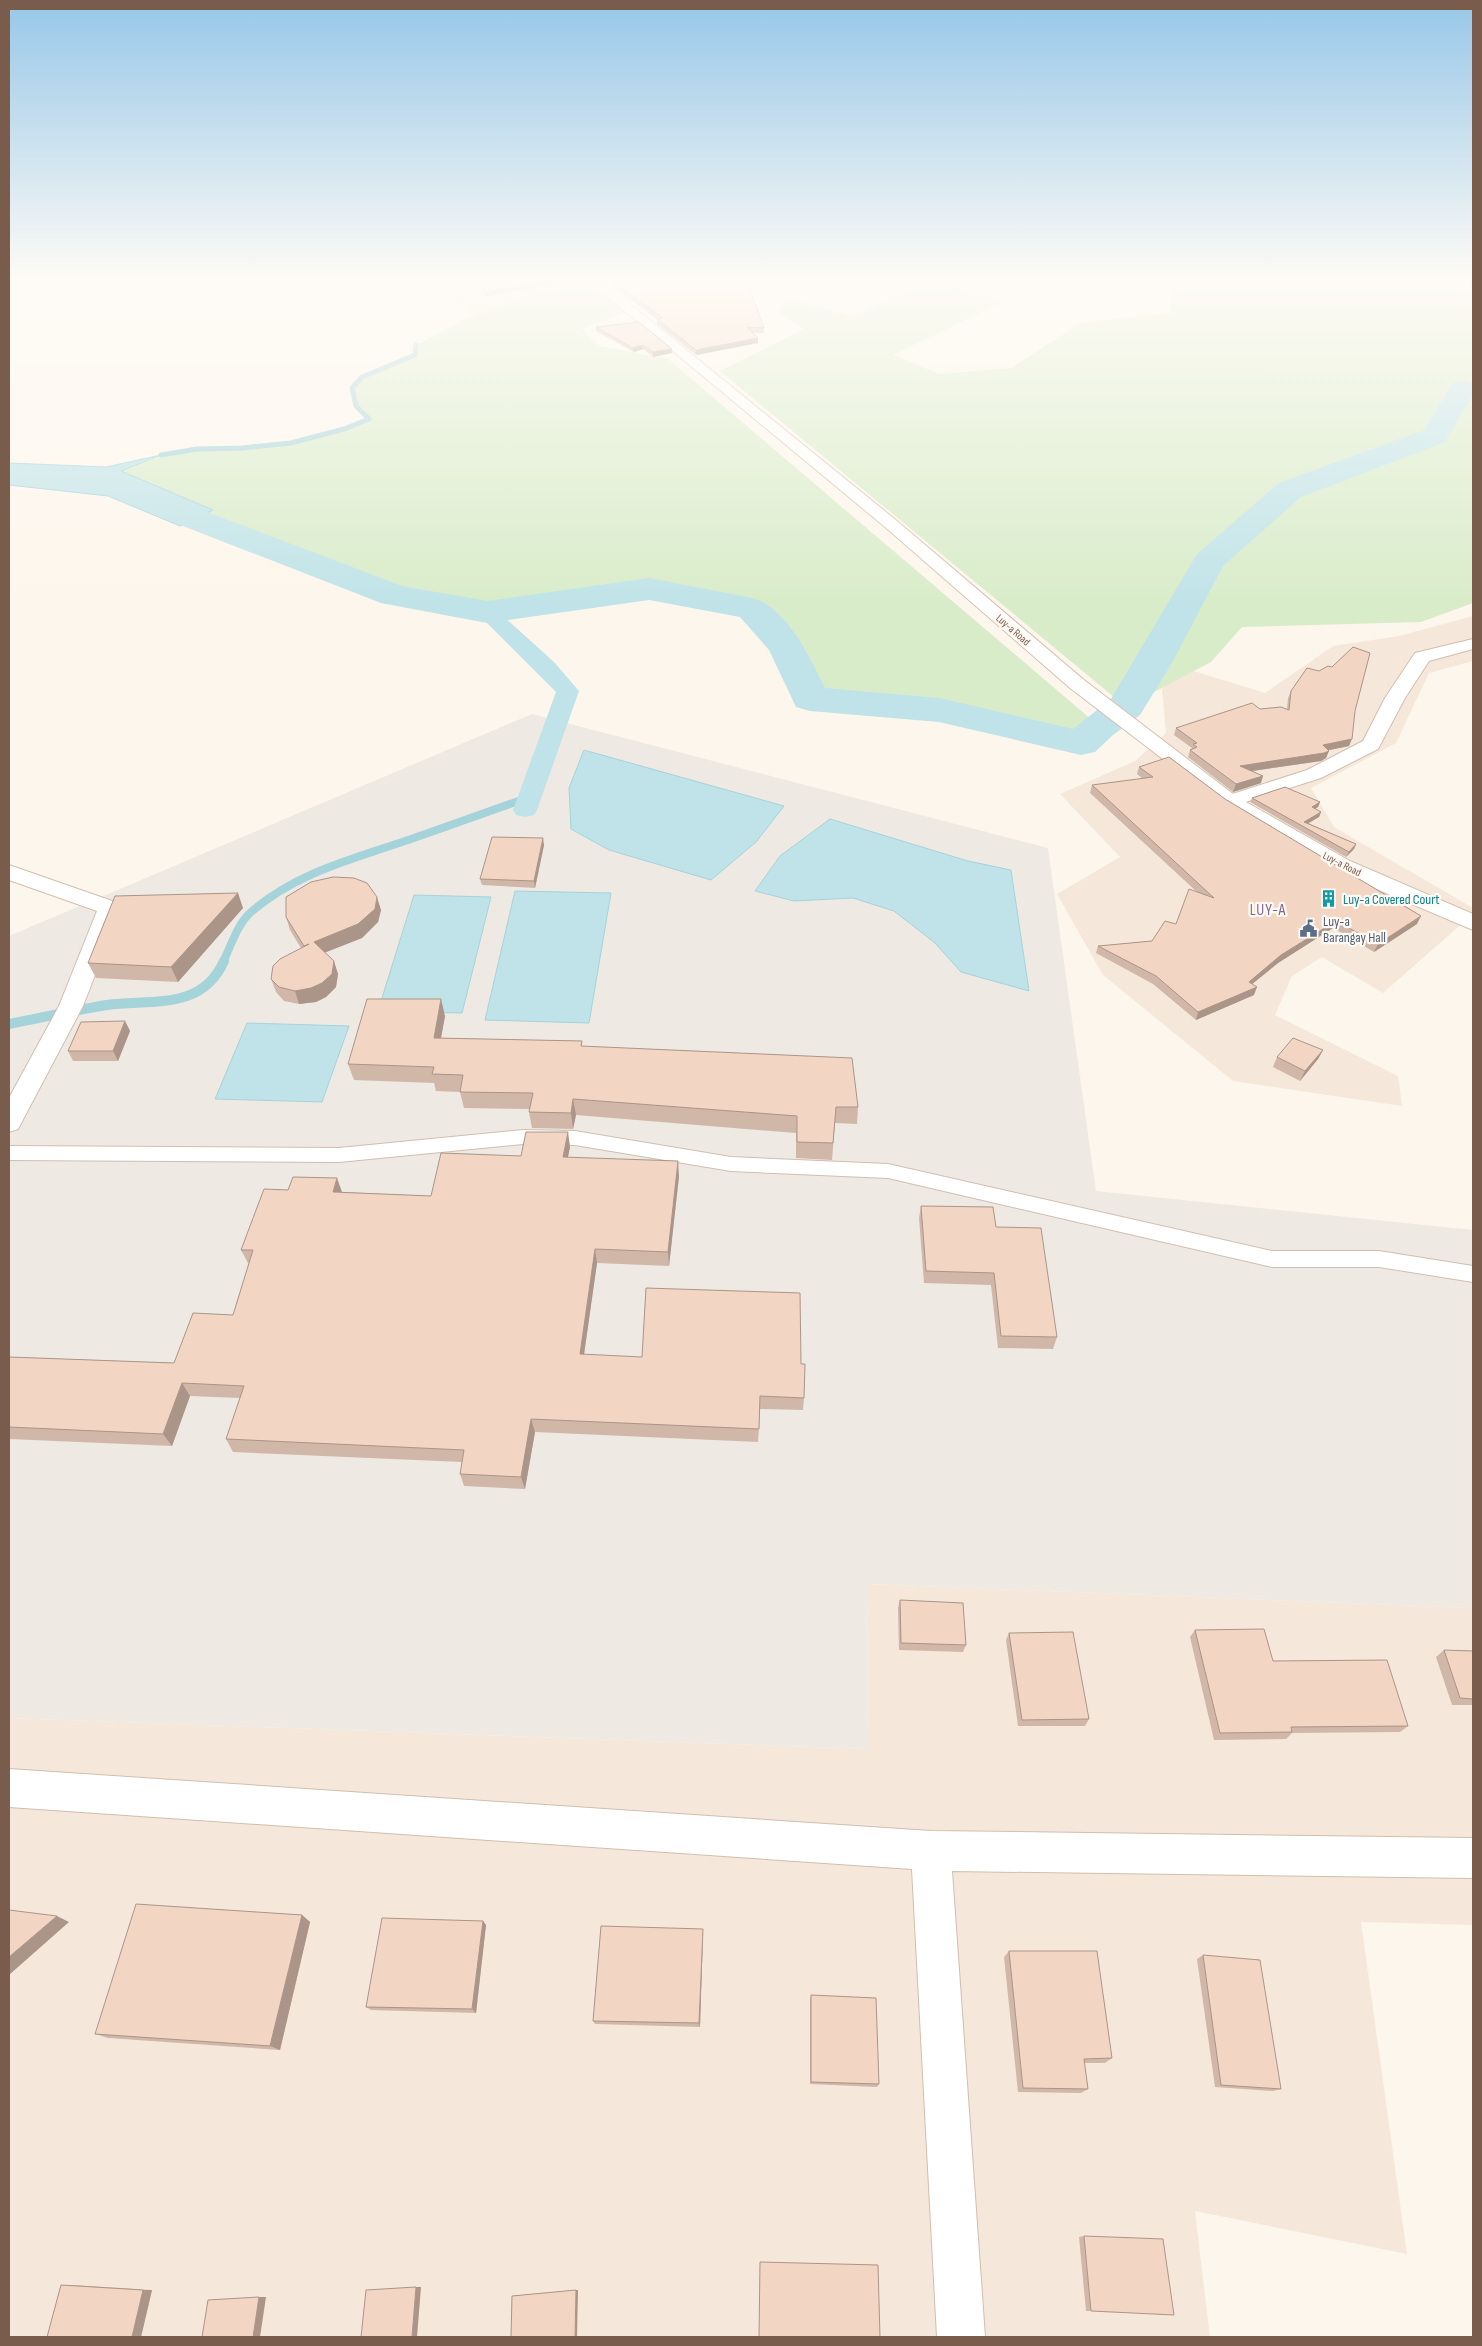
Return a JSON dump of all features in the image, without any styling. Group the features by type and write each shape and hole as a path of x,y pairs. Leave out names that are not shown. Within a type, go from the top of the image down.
{"main road":[{"name":"Luy-a Road","path":"725,388 890,524 1076,684 1230,801 1342,866 1473,923"},
{"path":"1230,801 1314,774 1371,745 1395,698 1422,657 1455,646 1473,644"},
{"path":"9,872 110,908 71,1006 9,1122"},
{"path":"15,1794 931,1851 1473,1858"},
{"path":"931,1851 961,2337"}],"lane":[{"path":"9,1153 339,1155 523,1137 575,1138 731,1164 888,1171 1272,1259 1379,1259 1473,1274"}],"shaded area":[{"path":"1473,616 1473,661 1429,673 1396,743 1311,788 1334,827 1473,908 1473,914 1383,993 1322,957 1292,976 1275,1015 1398,1076 1402,1106 1233,1081 1103,975 1057,894 1120,857 1060,794 1135,761 1166,733 1162,689 1181,667 1265,693 1333,646 1399,636"},
{"path":"532,714 1048,848 1096,1191 1473,1230 1473,1608 868,1584 867,1749 9,1718 9,936"},
{"path":"868,1584 1473,1608 1473,1925 1361,1922 1407,2254 1195,2211 1210,2337 9,2337 9,1718 867,1749"}],"green space":[{"path":"352,388 703,388 1099,726 1081,743 939,710 810,699 786,646 752,609 649,589 487,612 394,595 195,519 212,510 121,471 158,457 187,450 292,443 369,419 356,406"},
{"path":"741,388 1473,388 1473,603 1421,622 1242,627 1211,662 1126,707"}],"water":[{"path":"161,455 121,471 213,510 180,526 108,496 9,485 9,463 106,467"},
{"path":"584,750 784,806 756,842 711,880 609,850 571,829 569,788"},
{"path":"830,819 968,861 1011,870 1029,991 961,972 935,943 894,911 853,898 794,901 755,891 780,856"},
{"path":"515,891 611,893 589,1023 485,1020"},
{"path":"414,895 491,897 462,1013 378,1011"},
{"path":"247,1023 349,1026 322,1102 215,1099"}],"building":[{"path":"1353,647 1370,653 1355,711 1352,739 1323,745 1329,751 1240,766 1263,776 1236,784 1190,750 1197,747 1193,744 1197,743 1176,728 1252,703 1260,709 1281,707 1289,710 1291,691 1307,668 1319,671 1328,666 1332,667"},
{"path":"1169,757 1225,799 1421,916 1378,944 1336,921 1281,955 1249,982 1257,987 1198,1012 1156,976 1098,946 1152,941 1165,921 1176,924 1189,889 1214,898 1092,785 1153,777 1139,767"},
{"path":"1285,787 1320,802 1312,807 1321,812 1304,822 1356,844 1349,852 1252,798"},
{"path":"492,837 543,838 534,881 480,879"},
{"path":"333,877 354,878 367,883 377,897 375,909 358,924 314,942 334,961 332,974 322,983 311,988 295,991 279,987 271,979 273,966 280,959 309,944 304,946 286,917 286,897 311,882"},
{"path":"238,893 171,967 88,963 115,896"},
{"path":"367,999 441,999 434,1038 582,1041 581,1046 852,1058 858,1107 836,1107 833,1143 797,1142 797,1116 573,1099 571,1113 529,1112 533,1093 460,1092 463,1075 432,1074 434,1067 348,1064"},
{"path":"125,1021 113,1051 68,1051 81,1022"},
{"path":"1293,1038 1323,1050 1305,1071 1277,1057"},
{"path":"526,1132 568,1132 563,1157 678,1161 668,1252 595,1249 580,1354 642,1357 646,1288 800,1293 801,1364 805,1364 804,1398 760,1396 759,1429 531,1419 521,1477 460,1474 464,1450 226,1439 244,1386 182,1383 163,1434 9,1427 9,1357 174,1363 193,1313 233,1315 253,1250 241,1250 264,1189 288,1190 293,1177 337,1178 333,1192 431,1196 441,1153 521,1156"},
{"path":"921,1206 993,1207 996,1227 1041,1228 1057,1337 1001,1336 994,1273 926,1271"},
{"path":"900,1600 963,1603 966,1645 901,1643"},
{"path":"1264,1629 1273,1661 1387,1660 1408,1726 1291,1727 1292,1732 1220,1733 1195,1630"},
{"path":"1073,1632 1089,1719 1022,1720 1009,1633"},
{"path":"1444,1650 1473,1651 1473,1699 1460,1698"},
{"path":"136,1904 302,1915 270,2046 95,2034"},
{"path":"9,1910 57,1916 9,1957"},
{"path":"382,1918 483,1921 472,2009 366,2007"},
{"path":"601,1926 703,1929 699,2023 593,2021"},
{"path":"1009,1951 1097,1951 1112,2058 1084,2059 1088,2089 1023,2088"},
{"path":"1203,1955 1260,1960 1281,2089 1221,2085"},
{"path":"811,1995 876,1998 879,2084 811,2082"},
{"path":"1084,2236 1163,2239 1174,2315 1091,2311"},
{"path":"760,2262 878,2265 880,2337 759,2337"},
{"path":"61,2285 143,2290 132,2337 47,2337"},
{"path":"416,2287 412,2337 361,2337 366,2290"},
{"path":"576,2290 575,2337 511,2337 512,2296"},
{"path":"259,2297 253,2337 202,2337 208,2300"}],"waterway":[{"path":"161,455 197,449 242,448 291,443 344,429 369,419 356,406 352,388"},
{"path":"195,519 394,595 487,612 649,589 752,609 786,646 810,699 939,710 1081,743 1099,726 1126,707 1153,663 1209,561 1290,490 1435,436 1463,389"},
{"path":"487,612 546,667 568,691 525,810"},
{"path":"223,962 245,918 267,899 286,887 305,877 346,861 530,797"},
{"path":"9,1024 107,1005 174,1000 203,988 214,977 224,961"}],"place":[{"name":"Luy-a Covered Court","path":"1329,899"},
{"name":"Luy-a Barangay Hall","path":"1309,929"}],"district":[{"name":"LUY-A","path":"1268,910"}]}
